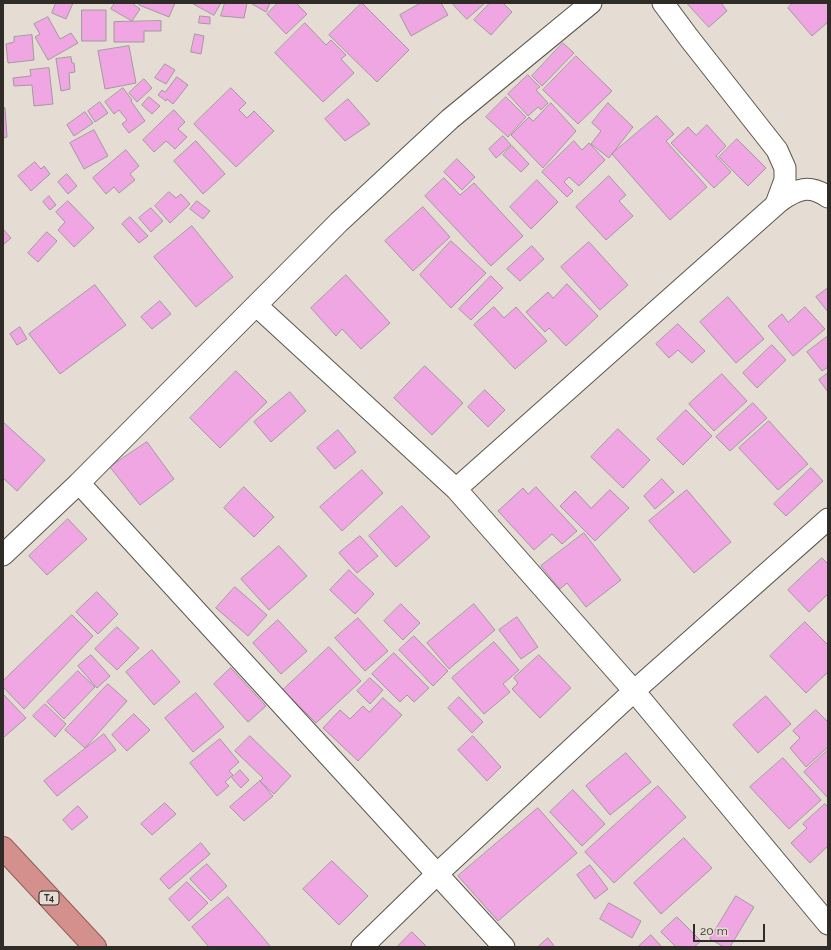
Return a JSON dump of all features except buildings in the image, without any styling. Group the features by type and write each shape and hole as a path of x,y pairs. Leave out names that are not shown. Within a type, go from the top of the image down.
{"highway":[{"name":"T4","path":"3,848 95,947"}],"street":[{"path":"3,555 79,483 340,222 450,119 591,3"},
{"path":"663,3 777,150 785,168 785,180 776,204"},
{"path":"456,489 776,204 789,195 802,189 818,191 828,198"},
{"path":"257,306 456,489 634,691 828,924"},
{"path":"79,483 504,947"},
{"path":"362,947 437,874 634,691 828,519"}]}
